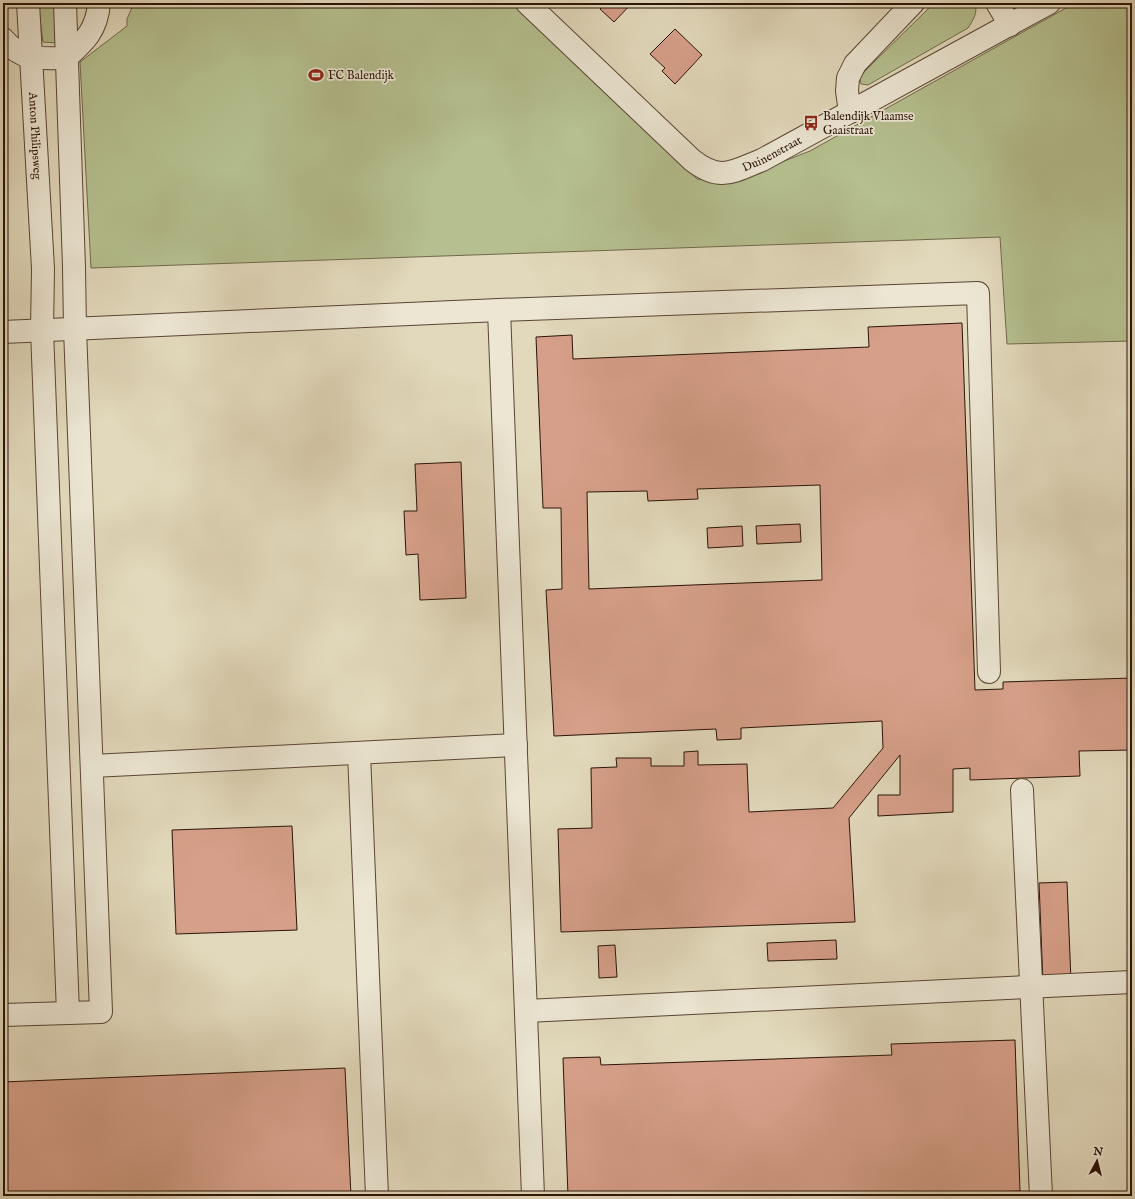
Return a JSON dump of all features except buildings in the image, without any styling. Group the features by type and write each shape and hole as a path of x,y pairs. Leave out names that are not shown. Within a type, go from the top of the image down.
{"street":[{"name":"Anton Philipsweg","path":"28,3 43,269 42,330 68,1013"},
{"path":"3,1015 101,1012 75,329 65,3"},
{"path":"3,39 17,52 31,58 66,58 81,45 90,33 98,16 99,3"},
{"name":"Duinenstraat","path":"527,3 664,134 703,169 716,172 732,172 762,160 1049,3"},
{"path":"850,112 847,91 848,78 855,64 913,3"},
{"path":"997,3 1010,25"},
{"path":"3,332 499,310 978,293 989,672"},
{"path":"499,310 533,1196"},
{"path":"92,766 516,744"},
{"path":"360,752 378,1196"},
{"path":"1022,790 1041,1196"},
{"path":"526,1011 1132,982"}],"green space":[{"path":"38,3 54,3 56,43 43,42"},
{"path":"134,3 512,3 697,179 728,183 810,151 1075,3 1132,3 1132,341 1007,344 1000,237 91,268 80,62 127,26 127,19"},
{"path":"934,3 975,3 975,13 968,28 868,85 861,84 860,78 865,71"}],"place":[{"name":"FC Balendijk","path":"316,75"},
{"name":"Balendijk Vlaamse Gaaistraat","path":"811,123"}]}
